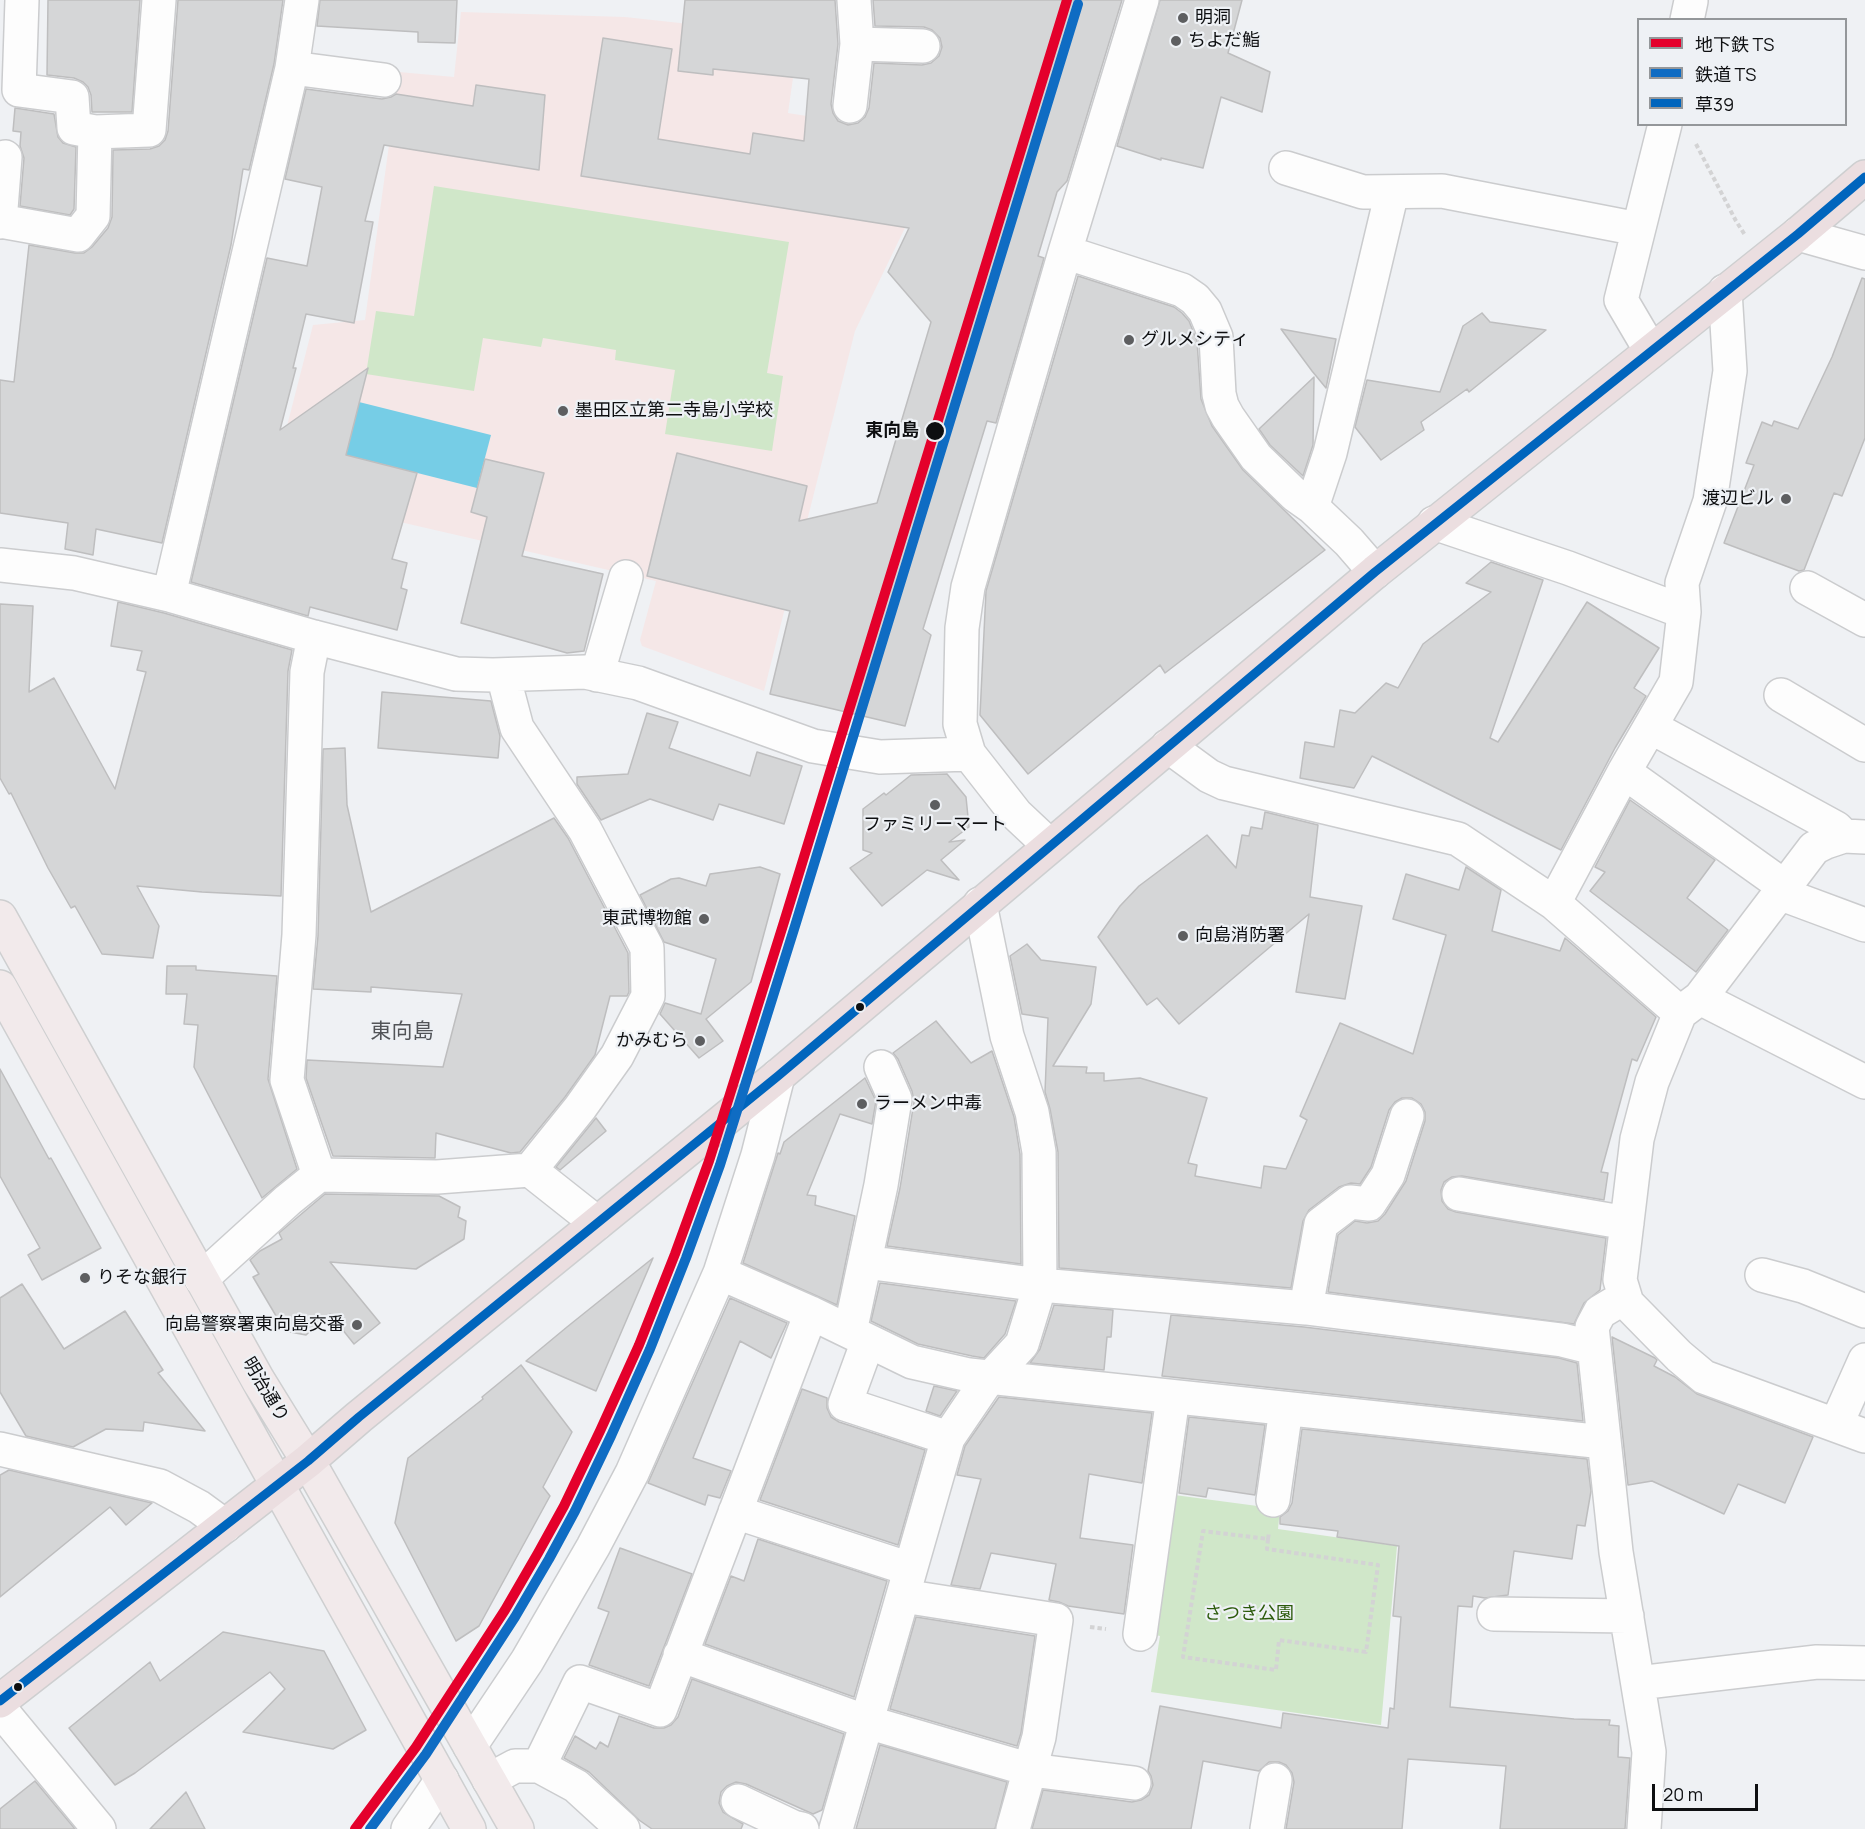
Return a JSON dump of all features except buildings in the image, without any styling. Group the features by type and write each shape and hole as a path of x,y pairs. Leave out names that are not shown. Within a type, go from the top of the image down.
{"highway":[{"path":"0,1701 308,1461 778,1076 1049,845 1434,523 1798,234 1865,177"}],"main road":[{"name":"明治通り","path":"0,917 258,1380 308,1461 517,1829"},
{"name":"明治通り","path":"0,987 442,1780 461,1824"}],"street":[{"path":"22,0 9,89 72,98 74,128 95,132 149,130 159,0"},
{"path":"169,595 292,68 302,0"},
{"path":"850,106 857,44 854,0"},
{"path":"1049,845 1016,814 969,754 960,724 962,628 968,587 1065,252 1142,0"},
{"path":"857,44 923,46"},
{"path":"292,68 384,80"},
{"path":"1651,351 1621,300 1664,126"},
{"path":"5,157 0,221 78,235 93,216 95,132"},
{"path":"1286,168 1363,192 1442,191 1638,229"},
{"path":"1312,507 1330,453 1392,192"},
{"path":"1798,234 1865,253"},
{"path":"1065,252 1182,290 1195,299 1205,311 1216,337 1219,394 1222,406 1256,457 1349,542 1375,572"},
{"path":"1554,903 1624,772 1676,682 1684,612 1682,583 1710,501 1730,371 1725,291"},
{"path":"1434,523 1568,568 1684,612"},
{"path":"0,565 74,573 169,595 314,637 456,674 585,672 638,683 813,746 880,757 969,754"},
{"path":"597,675 626,577"},
{"path":"1807,588 1865,620"},
{"path":"314,637 307,672 299,935 287,1080 319,1175"},
{"path":"503,675 517,728 585,830 647,948 648,996 617,1056 580,1108 530,1170"},
{"path":"1781,695 1865,745"},
{"path":"1651,727 1854,836"},
{"path":"1168,746 1209,776 1224,783 1458,839 1554,903 1690,1006 1865,1082"},
{"path":"1624,772 1782,890 1865,925"},
{"path":"1854,836 1826,842 1814,848 1690,1006 1652,1082 1640,1127 1620,1280 1627,1303 1678,1356 1704,1377 1851,1430 1865,1360"},
{"path":"836,1829 948,1438 991,1378 1022,1344 1040,1285 1039,1152 1032,1112 1007,1036 981,904"},
{"path":"880,1067 895,1100 865,1262 859,1336 845,1404 948,1438"},
{"path":"470,1746 527,1661 611,1526 720,1273 758,1155 778,1076"},
{"path":"1306,1308 1321,1224 1350,1202 1370,1204 1388,1175 1407,1116"},
{"path":"201,1279 319,1175 437,1178 530,1170 597,1222"},
{"path":"1459,1194 1627,1223"},
{"path":"865,1262 1040,1285 1306,1308 1562,1340 1594,1348"},
{"path":"720,1273 811,1313 912,1362 969,1375 1604,1442"},
{"path":"1762,1275 1803,1286 1865,1311"},
{"path":"1625,1297 1600,1312 1592,1327 1616,1552 1649,1752 1644,1829"},
{"path":"539,1766 579,1682 660,1710 811,1313"},
{"path":"1140,1634 1173,1397"},
{"path":"1273,1500 1286,1409"},
{"path":"0,1449 160,1486 199,1507 225,1526"},
{"path":"735,1512 907,1583 1056,1620 1039,1737 1013,1829"},
{"path":"1494,1614 1627,1616"},
{"path":"680,1655 867,1722 1031,1770 1134,1783"},
{"path":"1638,1683 1817,1662 1865,1663"},
{"path":"0,1708 99,1829"},
{"path":"489,1780 515,1766 539,1766 576,1786 623,1829"},
{"path":"408,1829 442,1780"},
{"path":"1267,1829 1275,1780"},
{"path":"738,1801 802,1829"}],"path":[{"path":"1696,142 1736,221 1763,261"},
{"path":"1268,1539 1203,1531 1184,1657 1276,1670 1279,1640 1366,1652 1378,1565 1267,1549 1273,1500"},
{"path":"1056,1623 1140,1634"}],"shaded area":[{"name":"墨田区立第二寺島小学校","path":"461,12 625,17 799,36 788,113 948,139 855,331 764,691 642,646 640,640 656,581 270,492 313,325 365,320 399,72 454,77"}],"green space":[{"path":"434,186 789,242 767,373 783,376 772,451 665,434 675,370 615,360 616,350 543,338 541,347 483,338 474,391 366,374 376,311 414,316"},
{"name":"さつき公園","path":"1167,1494 1280,1509 1278,1529 1397,1546 1381,1725 1151,1692 1160,1636 1146,1633"}],"water":[{"path":"359,402 491,435 477,488 346,455"}],"metro line":[{"name":"TS","path":"355,1829 416,1747 505,1610 538,1553 564,1506 600,1431 639,1345 675,1254 709,1161 784,922 1067,0"}],"rail line":[{"name":"TS","path":"370,1829 426,1754 515,1617 549,1559 611,1436 650,1349 686,1258 720,1165 795,926 1078,4"}],"transit line":[{"name":"草39","path":"0,1701 308,1461 778,1076 1375,572 1798,234 1865,177"}],"place":[{"name":"明洞","path":"1183,18"},
{"name":"ちよだ鮨","path":"1176,41"},
{"name":"グルメシティ","path":"1129,340"},
{"name":"墨田区立第二寺島小学校","path":"563,411"},
{"name":"東向島","path":"935,431"},
{"name":"渡辺ビル","path":"1786,499"},
{"name":"ファミリーマート","path":"935,805"},
{"name":"東武博物館","path":"704,919"},
{"name":"向島消防署","path":"1183,936"},
{"name":"かみむら","path":"700,1041"},
{"name":"ラーメン中毒","path":"862,1104"},
{"name":"りそな銀行","path":"85,1278"},
{"name":"向島警察署東向島交番","path":"357,1325"}],"district":[{"name":"東向島","path":"402,1032"}]}
